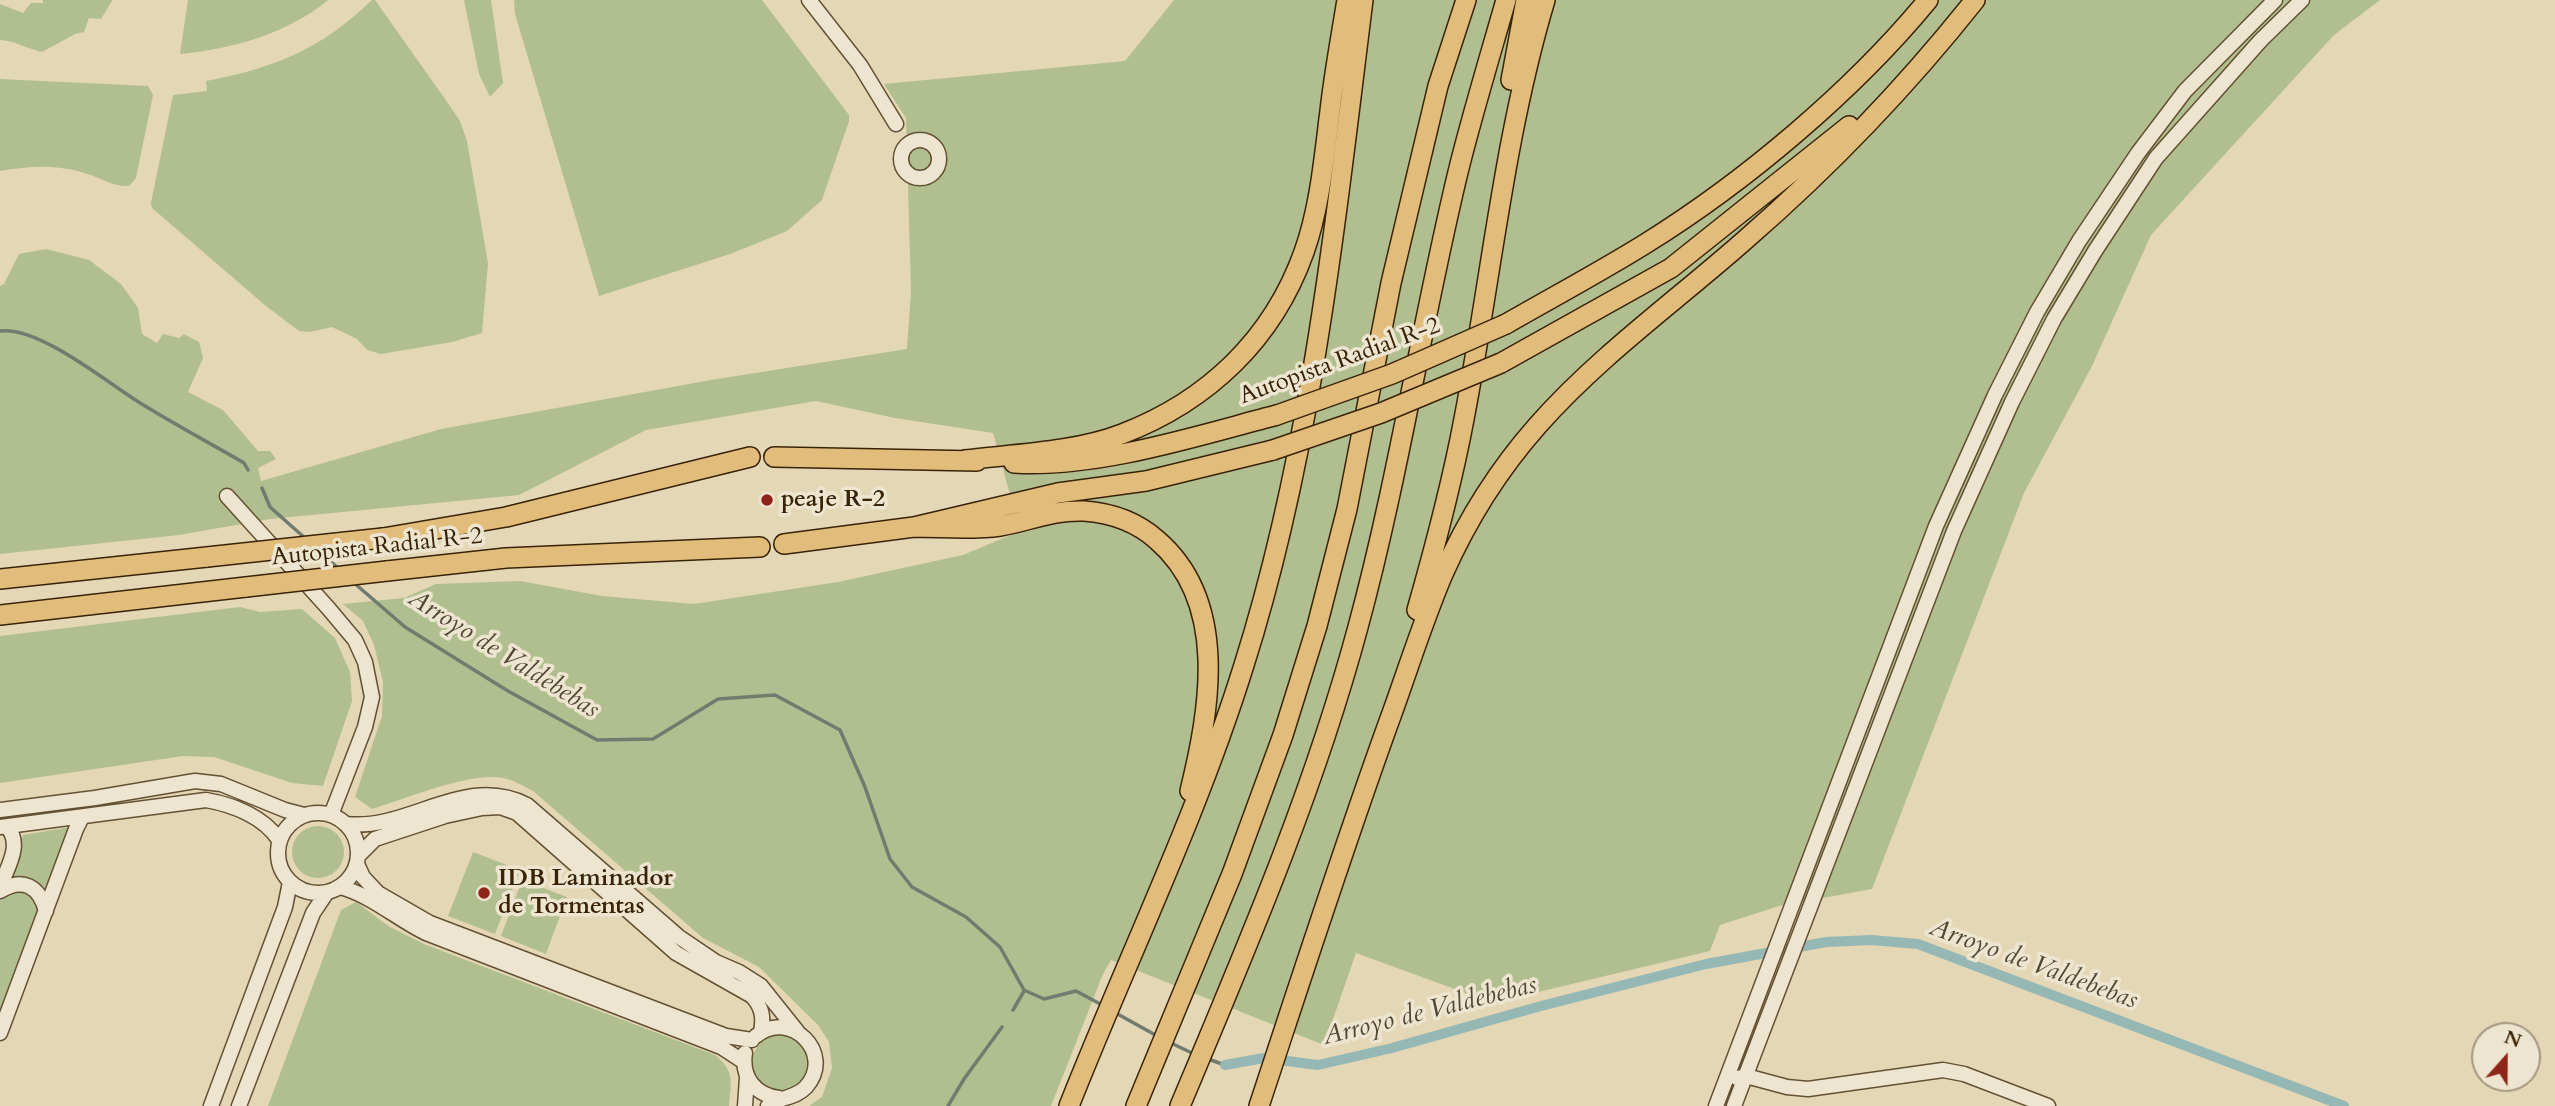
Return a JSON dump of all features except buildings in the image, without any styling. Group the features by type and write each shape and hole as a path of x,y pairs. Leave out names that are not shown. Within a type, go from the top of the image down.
{"highway":[{"path":"965,460 1082,444 1121,434 1181,406 1246,353 1283,302 1305,251 1320,190 1347,0"},
{"path":"1069,1106 1223,731 1280,535 1296,464 1311,375 1363,0"},
{"path":"1354,76 1370,0"},
{"path":"1136,1106 1232,874 1283,735 1317,626 1347,509 1401,244 1438,86 1466,0"},
{"path":"1181,1106 1296,817 1358,628 1387,512 1459,168 1506,0"},
{"path":"1484,300 1498,165 1526,0"},
{"path":"1259,1106 1356,812 1406,649 1440,524 1464,420 1515,118 1545,0"},
{"path":"1846,86 1912,0"},
{"path":"1846,86 1928,0"},
{"path":"1356,812 1443,573 1478,507 1506,466 1537,426 1569,392 1746,239 1834,158 1900,90 1975,0"},
{"path":"784,544 914,527 1058,493 1146,481 1273,450 1381,413 1501,363 1671,268 1829,144 1955,24"},
{"name":"Autopista Radial R-2","path":"774,457 1040,464 1141,450 1277,415 1392,374 1506,324 1646,244 1730,185 1846,86"},
{"name":"Autopista Radial R-2","path":"0,579 383,538 506,517 750,457"},
{"path":"914,527 1000,526 1053,513 1101,513 1143,529 1171,552 1197,594 1205,630 1206,702 1194,775 1165,876"},
{"name":"Autopista Radial R-2","path":"0,615 506,558 760,547"}],"street":[{"path":"809,0 860,65 896,124 902,150 901,165 907,174 916,179 927,178 936,171 939,155 929,142 918,140 896,124"},
{"path":"1716,1106 1936,526 1995,395 2037,312 2079,241 2138,153 2194,82 2275,0"},
{"path":"1734,1106 1954,531 2012,402 2054,319 2156,158 2235,67 2302,0"},
{"path":"902,150 909,143 918,140"},
{"path":"227,496 329,608 355,640 365,662 372,697 365,727 331,815"},
{"path":"0,810 95,798 195,781 221,784 285,810 331,815 346,824 353,833 363,877 378,893 430,923 726,1036 756,1036 779,1027 797,1031"},
{"path":"346,824 370,825 476,794 512,797 527,805 692,947 761,986 797,1031 811,1044 814,1053 812,1079 795,1095 774,1102 760,1093 747,1078"},
{"path":"4,827 206,800 259,819 271,829 279,841"},
{"path":"239,1106 313,913 333,889 352,875 358,859 375,839 445,816 500,807 517,813 676,953 752,996 759,1004 762,1013 756,1036 746,1050 744,1062 747,1078 745,1106"},
{"path":"304,814 291,823 279,841 279,863 290,882 301,889 314,893 333,889 361,894 405,923 426,933 721,1047 744,1062"},
{"path":"0,1033 82,817"},
{"path":"0,889 14,848 14,839 4,827"},
{"path":"211,1106 285,907 290,882"},
{"path":"0,889 22,884 31,887 39,892 46,911"},
{"path":"1725,1082 1746,1076 1787,1087 1808,1089 1943,1070 1964,1074 2048,1106"}],"green space":[{"path":"43,0 112,1 101,19 89,18 84,32 42,52 0,40 0,4 23,13 31,3 43,3"},
{"path":"188,0 328,0 295,22 258,38 180,54"},
{"path":"375,0 460,121 467,141 488,263 482,333 452,342 381,354 367,350 357,339 332,327 310,332 299,331 152,208 151,203 173,95 207,91 206,81 254,70 296,54 334,32"},
{"path":"464,0 491,0 503,83 490,97 479,74"},
{"path":"514,0 762,0 849,115 822,200 787,231 730,254 599,296 515,14"},
{"path":"1174,0 2380,0 2334,35 2151,235 2092,366 2024,493 1872,889 1779,906 1720,925 1710,951 1505,1000 1471,995 1356,953 1324,1045 1111,960 1051,1106 809,1106 822,1097 832,1068 829,1042 818,1025 759,967 703,938 533,791 519,783 493,777 449,784 372,809 355,797 382,716 383,682 374,645 363,621 343,604 404,598 436,584 520,581 602,596 694,604 838,582 963,555 1020,531 993,433 895,418 816,401 646,430 519,495 270,519 179,535 0,554 0,286 4,284 19,254 46,249 89,260 121,284 138,308 142,334 157,343 163,334 179,338 184,334 199,342 203,358 188,392 223,410 258,451 270,451 276,459 258,468 261,481 441,429 711,380 907,349 911,291 906,118 884,84 1125,61"},
{"path":"0,79 148,86 153,95 136,178 129,186 123,186 55,167 0,171"},
{"path":"240,607 260,612 302,609 335,638 350,672 352,701 323,786 292,783 214,757 183,756 0,783 0,636"},
{"path":"318,826 337,833 344,852 337,871 318,878 299,871 292,852 299,833"},
{"path":"71,827 0,1016 0,897 23,835"},
{"name":"IDB Laminador de Tormentas","path":"473,852 520,870 495,934 448,916"},
{"name":"IDB Laminador de Tormentas","path":"522,880 567,897 546,954 501,936"},
{"path":"356,902 390,927 424,944 715,1055 729,1072 729,1106 268,1106 341,910"},
{"path":"780,1035 791,1037 800,1043 806,1052 806,1074 800,1083 791,1089 780,1091 769,1089 760,1083 754,1074 752,1063 754,1052 760,1043 769,1037"}],"waterway":[{"name":"Arroyo de Valdebebas","path":"0,331 15,332 51,345 150,409 244,463 248,470"},
{"name":"Arroyo de Valdebebas","path":"262,488 270,507 306,539"},
{"name":"Arroyo de Valdebebas","path":"319,551 339,569"},
{"name":"Arroyo de Valdebebas","path":"353,582 405,627 508,691 597,740 653,739 718,699 775,695 840,730 865,787 890,859 912,887 966,917 1000,947 1024,990 1044,999 1076,991 1104,1006"},
{"name":"Arroyo de Valdebebas","path":"1225,1065 1264,1058 1318,1065 1392,1048 1706,964 1826,942 1871,940 1918,944 2344,1106"},
{"path":"1013,1010 1024,991"},
{"name":"Arroyo de Valdebebas","path":"1114,1012 1159,1037"},
{"path":"948,1106 1002,1027"},
{"name":"Arroyo de Valdebebas","path":"1169,1042 1194,1054"},
{"name":"Arroyo de Valdebebas","path":"1208,1059 1225,1065"}],"place":[{"name":"peaje R-2","path":"767,500"},
{"name":"IDB Laminador de Tormentas","path":"484,893"}]}
